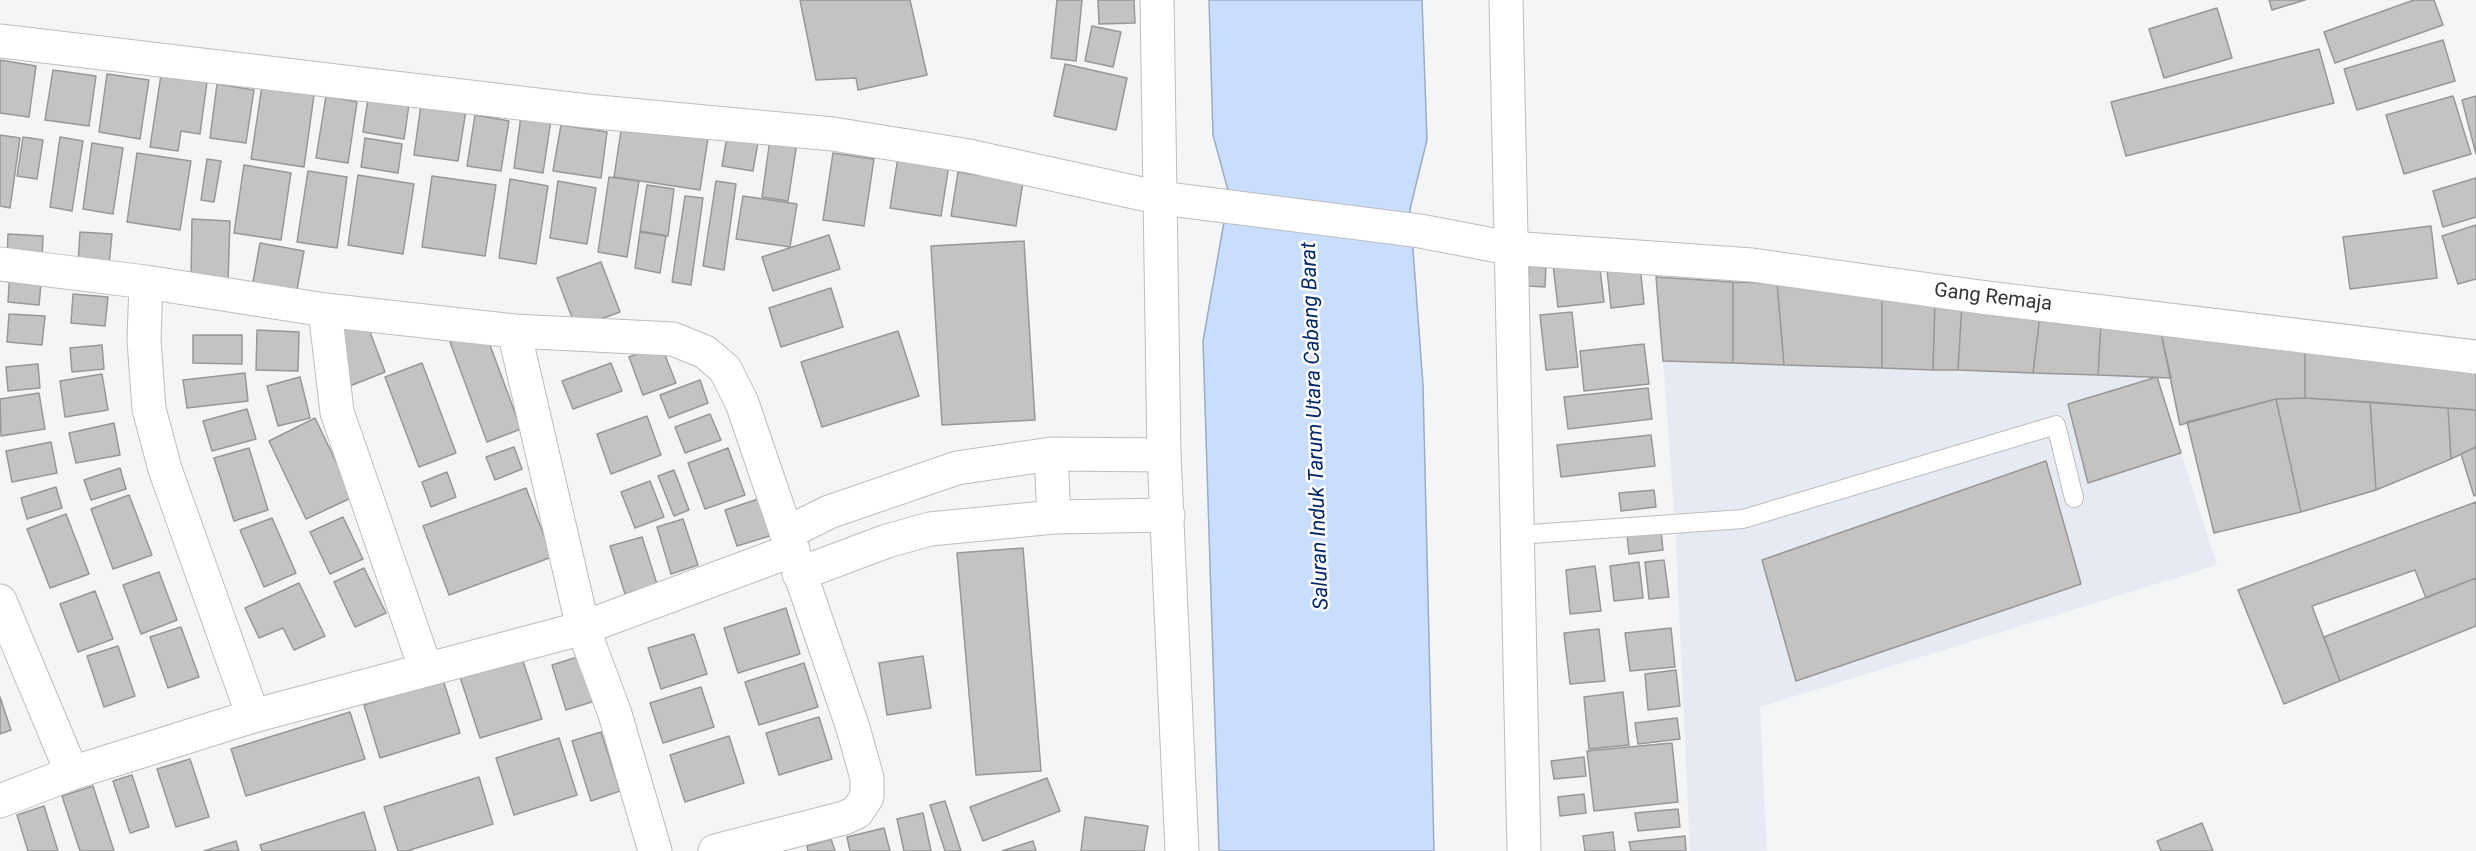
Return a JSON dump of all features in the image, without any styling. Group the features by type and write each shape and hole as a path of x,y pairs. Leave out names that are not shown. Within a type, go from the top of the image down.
{"street":[{"path":"1157,0 1164,456 1182,851"},
{"path":"1506,0 1509,248 1524,851"},
{"name":"Gang Remaja","path":"0,41 587,111 834,134 969,156 1161,198 1420,231 1509,248 1752,265 1980,297 2476,357"},
{"path":"0,264 146,282 325,310 514,331 673,339 705,352 725,369 742,403 853,728 867,778 867,797 856,812 844,818 715,851"},
{"path":"146,282 144,340 149,409 165,469 253,716"},
{"path":"325,310 337,412 426,670"},
{"path":"514,331 583,628 615,714 655,851"},
{"path":"793,552 829,512 957,468 1051,454 1164,456"},
{"path":"1051,454 1054,517"},
{"path":"921,480 930,529"},
{"path":"0,801 72,773 253,716 583,628 793,552 877,544 930,529 1054,517 1168,516"},
{"path":"0,601 72,773"}],"lane":[{"path":"1517,535 1743,519 2056,425 2074,498"}],"shaded area":[{"path":"1663,361 2157,377 2217,565 1760,707 1767,851 1690,851 1675,524"}],"water":[{"name":"Saluran Induk Tarum Utara Cabang Barat","path":"1209,0 1422,0 1427,140 1410,209 1423,385 1434,851 1219,851 1203,341 1229,194 1213,135"}],"building":[{"path":"800,0 910,0 927,75 858,90 856,78 816,80"},
{"path":"1057,0 1082,0 1076,61 1051,58"},
{"path":"1098,0 1134,0 1135,23 1099,24"},
{"path":"2269,0 2305,0 2272,10"},
{"path":"2414,0 2434,0 2443,25 2335,63 2324,32"},
{"path":"2217,8 2232,58 2164,78 2149,29"},
{"path":"1092,26 1121,32 1113,67 1085,61"},
{"path":"2443,40 2455,81 2357,110 2344,69"},
{"path":"2319,49 2334,103 2126,156 2111,102"},
{"path":"0,60 36,66 29,117 0,113"},
{"path":"1065,64 1127,78 1116,130 1054,116"},
{"path":"53,70 96,76 89,126 45,120"},
{"path":"107,74 149,80 140,139 99,132"},
{"path":"161,75 207,82 200,134 181,131 178,151 150,147"},
{"path":"217,84 254,90 246,143 210,138"},
{"path":"262,86 314,95 304,167 251,159"},
{"path":"369,92 410,98 404,139 363,132"},
{"path":"326,96 357,102 348,163 316,158"},
{"path":"2453,96 2471,154 2404,174 2386,115"},
{"path":"2476,96 2476,154 2462,100"},
{"path":"422,97 467,104 458,161 414,155"},
{"path":"475,115 509,121 501,171 467,166"},
{"path":"521,116 551,120 543,173 514,168"},
{"path":"623,118 709,132 700,190 614,177"},
{"path":"561,125 607,132 601,178 553,171"},
{"path":"728,131 759,136 753,171 722,166"},
{"path":"771,132 798,136 788,201 762,197"},
{"path":"0,135 20,138 10,208 0,206"},
{"path":"23,137 43,140 37,179 17,176"},
{"path":"60,137 83,141 72,211 50,207"},
{"path":"365,138 402,144 398,173 361,167"},
{"path":"92,143 123,148 113,214 83,209"},
{"path":"137,153 191,161 180,230 127,222"},
{"path":"833,153 874,159 864,226 823,220"},
{"path":"898,157 949,165 941,216 890,208"},
{"path":"207,159 221,161 214,202 201,200"},
{"path":"244,165 291,173 281,240 234,233"},
{"path":"308,171 347,177 337,248 297,242"},
{"path":"958,172 1023,182 1016,226 951,216"},
{"path":"358,175 414,184 403,254 348,245"},
{"path":"432,176 496,185 485,256 422,247"},
{"path":"609,177 639,181 627,257 598,252"},
{"path":"2476,178 2476,217 2443,227 2433,191"},
{"path":"510,179 548,186 536,264 499,258"},
{"path":"558,181 596,188 587,244 550,238"},
{"path":"716,181 736,184 724,270 703,266"},
{"path":"647,185 674,189 668,236 640,231"},
{"path":"685,196 703,198 691,285 672,282"},
{"path":"743,196 797,204 790,247 736,239"},
{"path":"192,219 230,221 228,282 191,281"},
{"path":"2476,225 2476,279 2458,284 2442,236"},
{"path":"2431,226 2437,278 2350,289 2343,237"},
{"path":"80,232 112,234 109,265 78,263"},
{"path":"640,232 666,236 660,273 635,268"},
{"path":"8,234 43,236 42,259 7,258"},
{"path":"829,235 840,269 773,291 762,257"},
{"path":"1024,241 1035,420 942,425 931,246"},
{"path":"260,243 304,251 295,301 251,293"},
{"path":"1599,260 1604,302 1558,307 1553,265"},
{"path":"601,262 620,312 576,328 557,278"},
{"path":"1529,263 1546,264 1545,287 1528,286"},
{"path":"1640,266 1644,304 1611,308 1607,270"},
{"path":"10,270 42,273 39,305 8,302"},
{"path":"1656,277 1733,282 1733,363 1663,361"},
{"path":"1733,282 1777,283 1784,365 1733,363"},
{"path":"1777,283 1882,293 1882,368 1784,365"},
{"path":"831,288 843,327 781,347 769,308"},
{"path":"1882,293 1935,300 1933,370 1882,368"},
{"path":"73,294 108,297 105,326 71,323"},
{"path":"1935,300 1962,303 1958,370 1933,370"},
{"path":"1962,303 2040,315 2033,373 1958,370"},
{"path":"1572,312 1578,367 1546,370 1540,315"},
{"path":"9,314 45,316 42,345 7,342"},
{"path":"2040,315 2101,322 2098,375 2033,373"},
{"path":"364,316 385,372 350,386 329,330"},
{"path":"2101,322 2161,333 2171,378 2098,375"},
{"path":"484,329 521,429 487,442 450,342"},
{"path":"257,330 299,332 298,371 256,370"},
{"path":"898,331 919,396 822,427 801,362"},
{"path":"2161,333 2305,349 2305,398 2276,399 2180,425"},
{"path":"193,335 242,335 242,364 193,363"},
{"path":"1644,344 1649,384 1584,391 1580,351"},
{"path":"102,345 104,369 72,372 70,348"},
{"path":"661,345 676,383 643,395 629,357"},
{"path":"2305,349 2476,371 2476,410 2305,398"},
{"path":"422,363 456,453 419,467 385,377"},
{"path":"611,363 622,391 573,409 562,381"},
{"path":"38,364 40,388 8,391 6,367"},
{"path":"245,373 248,401 187,408 183,380"},
{"path":"102,374 108,410 65,417 60,381"},
{"path":"300,377 310,418 278,426 267,386"},
{"path":"2157,377 2181,453 2088,483 2068,404"},
{"path":"700,380 708,403 669,418 660,395"},
{"path":"1648,388 1652,419 1568,429 1564,397"},
{"path":"39,393 45,429 1,436 0,399"},
{"path":"2305,398 2370,402 2376,490 2301,512 2276,399"},
{"path":"2276,399 2301,512 2214,533 2187,422"},
{"path":"2370,402 2448,408 2451,459 2376,490"},
{"path":"2448,408 2476,410 2476,447 2451,459"},
{"path":"247,409 256,439 212,451 203,421"},
{"path":"710,414 721,440 685,453 675,427"},
{"path":"647,416 661,455 611,474 597,434"},
{"path":"315,418 353,497 306,519 269,441"},
{"path":"114,423 120,455 76,463 69,433"},
{"path":"1651,435 1655,466 1561,477 1557,445"},
{"path":"51,442 57,473 12,482 6,451"},
{"path":"514,447 522,469 495,480 486,457"},
{"path":"2476,447 2476,495 2474,496 2461,454"},
{"path":"249,448 268,510 234,521 214,458"},
{"path":"728,448 745,495 705,509 688,463"},
{"path":"2046,461 2081,584 1796,681 1762,560"},
{"path":"120,468 126,489 91,500 84,480"},
{"path":"674,470 689,510 674,516 658,476"},
{"path":"447,472 456,497 431,507 422,482"},
{"path":"650,481 664,517 635,528 621,492"},
{"path":"56,487 62,508 27,519 21,498"},
{"path":"526,488 552,557 449,595 423,526"},
{"path":"1654,490 1656,507 1621,511 1619,493"},
{"path":"129,495 152,555 113,569 91,509"},
{"path":"761,498 773,535 737,546 725,510"},
{"path":"2476,502 2476,578 2426,598 2415,570 2312,606 2340,681 2284,704 2238,590"},
{"path":"66,514 89,574 50,588 27,529"},
{"path":"343,517 363,559 330,574 310,532"},
{"path":"272,518 296,573 264,587 240,530"},
{"path":"683,519 698,565 671,574 657,527"},
{"path":"1661,531 1663,550 1629,554 1627,535"},
{"path":"642,537 657,584 625,594 610,546"},
{"path":"1023,548 1041,771 976,775 957,553"},
{"path":"1664,560 1669,597 1649,599 1645,562"},
{"path":"1639,562 1643,598 1614,601 1610,566"},
{"path":"1595,566 1601,611 1570,614 1566,570"},
{"path":"364,568 386,613 355,627 334,582"},
{"path":"159,572 177,620 141,634 123,585"},
{"path":"2476,578 2476,626 2340,681 2324,637"},
{"path":"299,583 325,636 294,650 283,628 259,638 245,608"},
{"path":"95,591 113,639 78,652 60,604"},
{"path":"786,608 800,654 738,673 724,628"},
{"path":"181,627 199,677 168,688 150,637"},
{"path":"1671,628 1675,667 1630,671 1625,633"},
{"path":"1599,629 1605,681 1570,684 1564,633"},
{"path":"694,634 707,674 661,689 648,648"},
{"path":"118,646 135,696 104,707 87,656"},
{"path":"521,655 542,719 480,738 459,674"},
{"path":"584,655 598,700 566,710 552,665"},
{"path":"923,656 931,708 887,715 879,663"},
{"path":"804,663 818,707 759,725 745,682"},
{"path":"1676,670 1680,706 1648,710 1645,674"},
{"path":"443,680 460,733 380,758 364,705"},
{"path":"701,687 714,727 663,743 650,703"},
{"path":"1623,692 1629,745 1589,749 1584,697"},
{"path":"0,697 11,730 0,734"},
{"path":"350,712 365,759 246,796 231,749"},
{"path":"819,717 832,759 779,775 766,733"},
{"path":"1677,718 1680,739 1638,744 1635,723"},
{"path":"601,732 620,791 591,801 572,741"},
{"path":"729,736 744,783 685,802 670,755"},
{"path":"559,738 577,795 514,815 496,758"},
{"path":"1672,743 1678,802 1594,811 1587,751"},
{"path":"1584,757 1586,776 1554,779 1551,761"},
{"path":"190,759 209,817 176,827 157,769"},
{"path":"132,775 149,827 130,833 113,781"},
{"path":"479,777 493,824 407,851 398,851 384,807"},
{"path":"1047,778 1060,811 983,841 970,807"},
{"path":"93,786 114,851 80,851 62,796"},
{"path":"1584,794 1586,813 1560,816 1558,797"},
{"path":"945,801 961,851 945,851 930,805"},
{"path":"44,806 58,851 28,851 17,815"},
{"path":"1678,809 1680,827 1638,831 1635,813"},
{"path":"364,812 376,851 262,851 260,845"},
{"path":"923,813 931,851 904,851 897,819"},
{"path":"1085,817 1148,826 1144,851 1081,851"},
{"path":"2202,823 2213,851 2161,851 2157,841"},
{"path":"884,828 890,851 850,851 847,837"},
{"path":"1613,832 1615,851 1585,851 1583,836"},
{"path":"1685,836 1686,851 1631,851 1629,842"},
{"path":"831,839 835,851 808,851 807,846"},
{"path":"236,841 239,851 204,851"},
{"path":"1033,841 1036,851 1002,851"}]}
